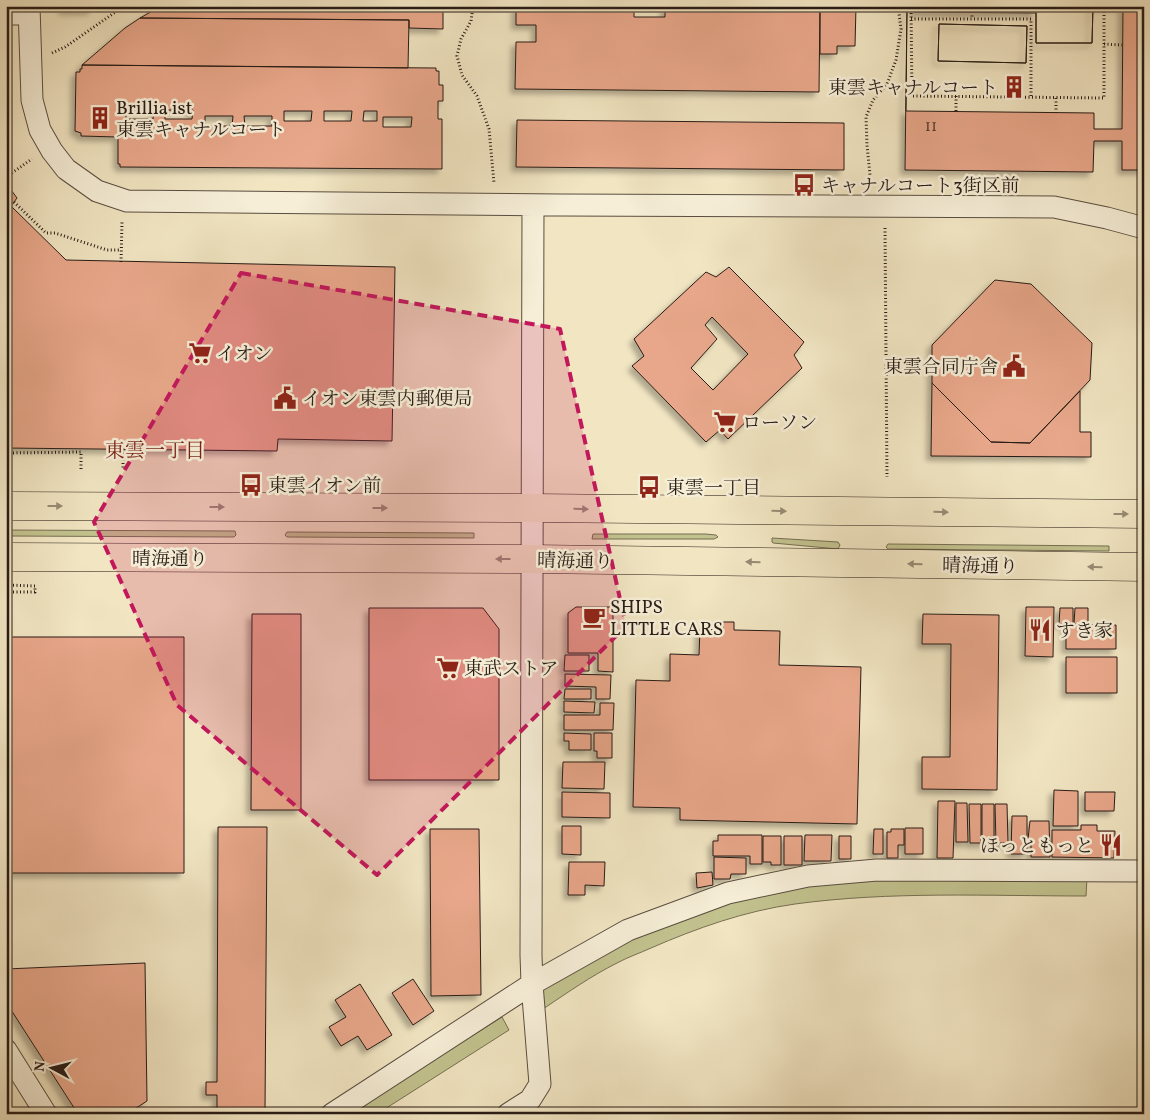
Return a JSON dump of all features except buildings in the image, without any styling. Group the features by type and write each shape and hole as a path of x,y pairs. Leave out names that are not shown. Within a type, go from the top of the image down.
{"main road":[{"path":"6,506 533,508 1144,514"},
{"name":"晴海通り","path":"6,557 533,559 1144,567"}],"street":[{"path":"6,14 29,10 32,100 40,130 52,151 66,169 97,191 127,201 1054,208 1107,218 1144,228"},
{"path":"508,1114 530,1100 540,1084 532,984 533,205"},
{"path":"332,1114 532,984 628,930 728,893 808,876 877,870 1144,871"},
{"path":"6,1050 46,1114"}],"path":[{"path":"51,53 65,48 124,6"},
{"path":"473,6 471,21 461,39 457,56 462,75 478,96 489,128 494,183"},
{"path":"871,185 866,118 873,100 887,84 896,60 901,29 898,6"},
{"path":"911,6 912,96 1104,98 1104,6"},
{"path":"972,12 972,19"},
{"path":"1031,97 1032,13"},
{"path":"912,19 1032,19"},
{"path":"1104,44 1122,45"},
{"path":"956,96 956,111"},
{"path":"1056,97 1056,113"},
{"path":"6,177 32,159"},
{"path":"14,202 46,233 55,233 107,250 121,250"},
{"path":"121,262 122,222"},
{"path":"885,228 887,477"},
{"path":"123,448 123,470"},
{"path":"6,453 81,452 82,470"},
{"path":"6,586 35,586 35,592 6,592"}],"highlighted area":[{"path":"241,273 560,329 626,626 377,875 177,705 94,522"}],"green space":[{"path":"6,530 235,531 236,535 234,537 6,536"},
{"path":"287,532 474,533 474,538 287,537 285,535"},
{"path":"593,534 705,534 718,537 714,539 592,539"},
{"path":"772,538 838,542 840,545 838,549 773,543"},
{"path":"888,544 1109,546 1109,551 888,549 886,547"},
{"path":"1087,878 1086,896 867,897 776,907 704,927 630,957 598,973 543,1009 534,992 630,936 724,902 843,880"},
{"path":"502,1017 509,1030 377,1114 349,1114"}],"place":[{"name":"東雲キャナルコート","path":"1014,87"},
{"name":"Brillia ist 東雲キャナルコート","path":"100,118"},
{"name":"キャナルコート3街区前","path":"804,185"},
{"name":"イオン","path":"200,353"},
{"name":"東雲合同庁舎","path":"1014,366"},
{"name":"イオン東雲内郵便局","path":"285,398"},
{"name":"ローソン","path":"725,422"},
{"name":"東雲イオン前","path":"251,485"},
{"name":"東雲一丁目","path":"649,487"},
{"name":"SHIPS LITTLE CARS","path":"594,617"},
{"name":"すき家","path":"1040,630"},
{"name":"東武ストア","path":"448,668"},
{"name":"ほっともっと","path":"1111,845"}],"district":[{"name":"東雲一丁目","path":"155,450"}]}
